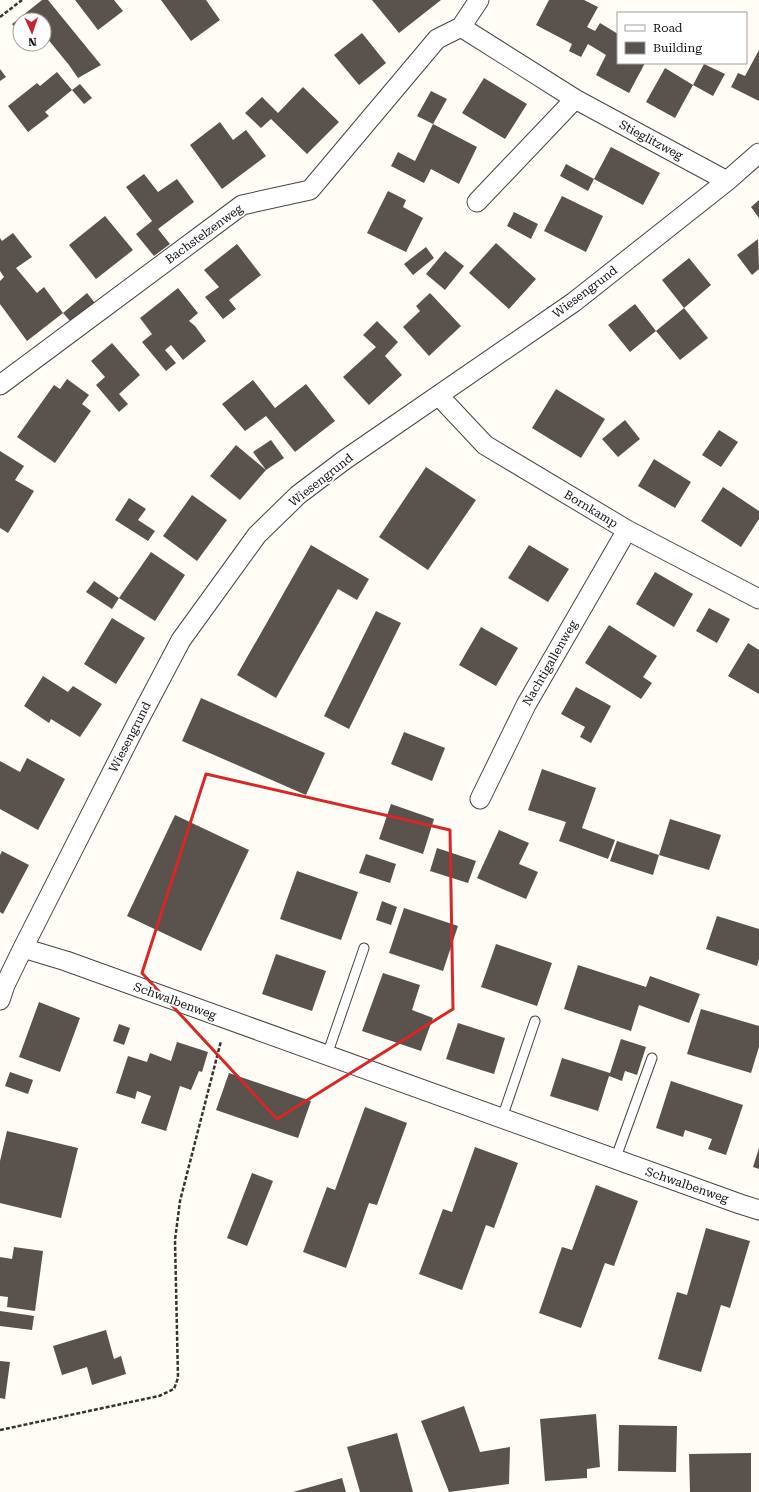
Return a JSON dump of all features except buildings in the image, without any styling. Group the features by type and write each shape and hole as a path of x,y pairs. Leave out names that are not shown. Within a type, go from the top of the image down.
{"street":[{"name":"Bachstelzenweg","path":"0,385 242,205 310,190 437,39 461,27 479,0"},
{"name":"Stieglitzweg","path":"461,27 575,99 727,180"},
{"path":"477,202 575,99"},
{"name":"Wiesengrund","path":"0,1000 5,985 23,948 127,742 181,640 257,535 298,495 343,462 574,302 759,153"},
{"name":"Bornkamp","path":"439,396 485,446 627,530 759,599"},
{"name":"Nachtigallenweg","path":"480,799 526,705 627,530"},
{"name":"Schwalbenweg","path":"23,948 66,961 615,1160 759,1210"}],"lane":[{"path":"327,1055 364,948"},
{"path":"502,1118 535,1020"},
{"path":"615,1160 652,1058"}],"path":[{"path":"0,17 18,1 22,0"},
{"path":"0,1430 159,1396 174,1389 178,1378 175,1240 180,1201 227,1020"}],"highlighted area":[{"path":"206,774 450,830 453,1009 277,1119 142,973"}]}
